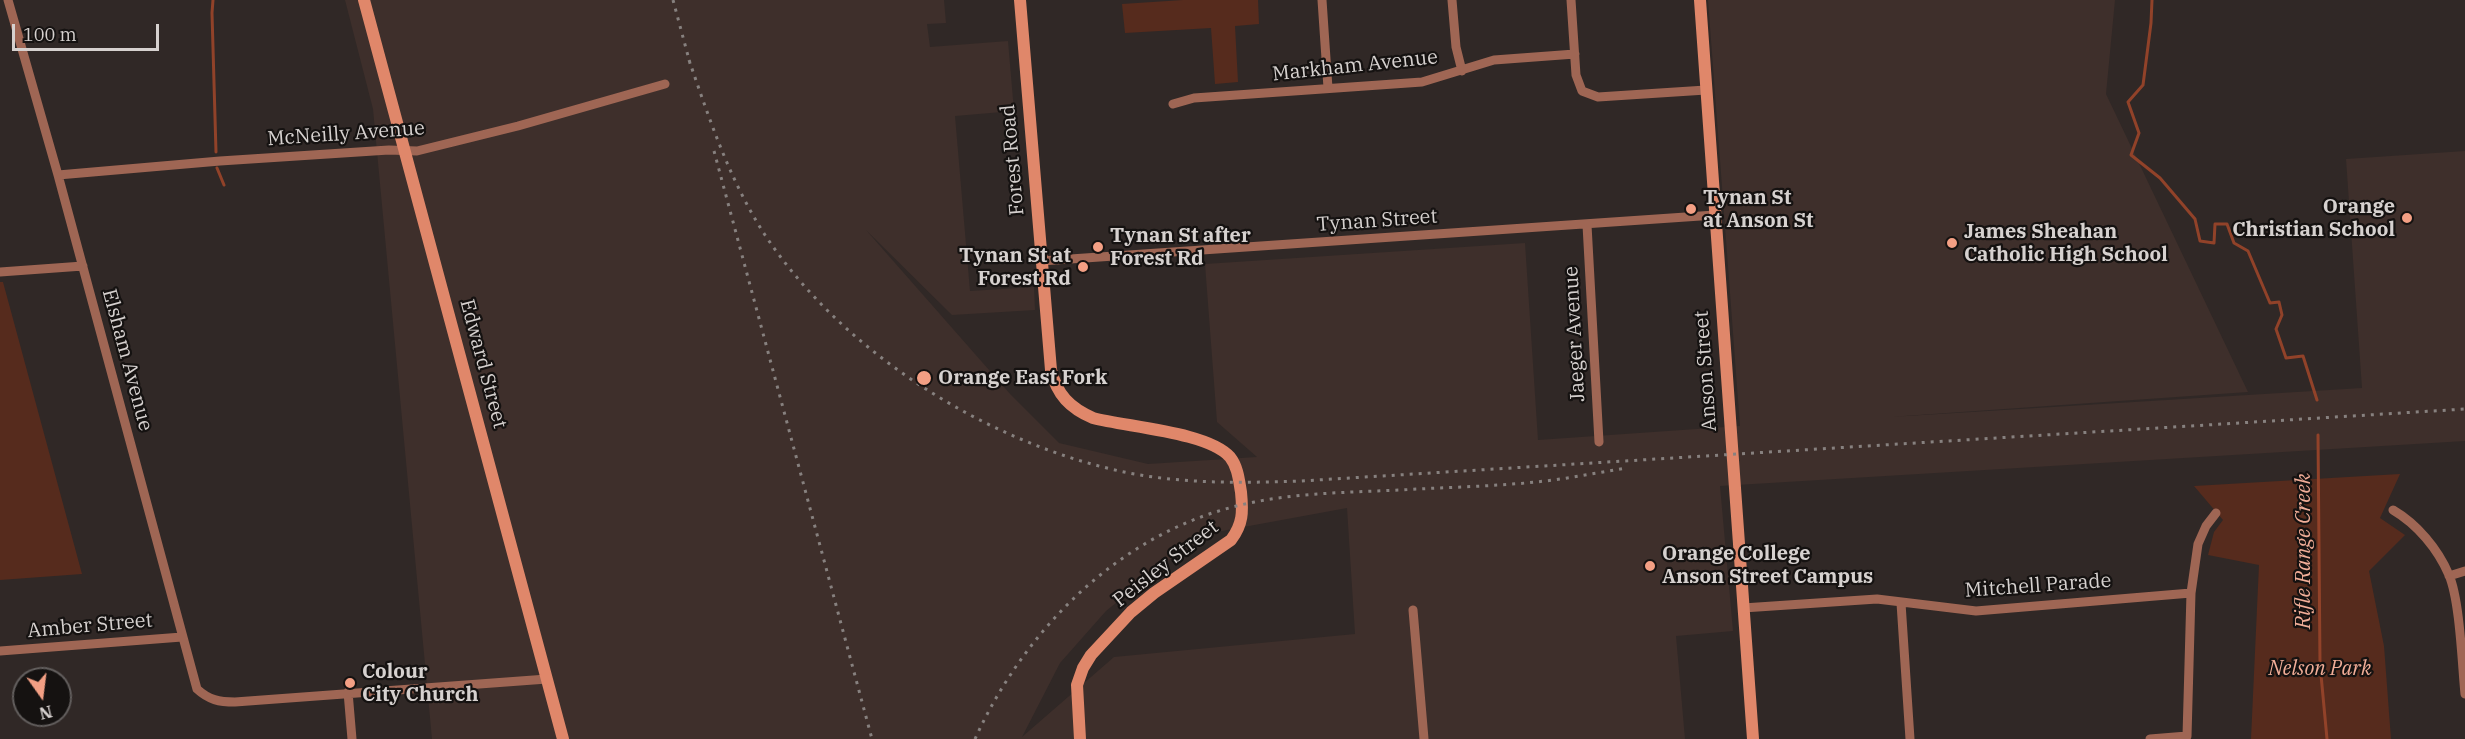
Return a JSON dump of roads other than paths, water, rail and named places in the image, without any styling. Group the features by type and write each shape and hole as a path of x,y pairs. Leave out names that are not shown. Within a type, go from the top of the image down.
{"street":[{"name":"Edward Street","path":"364,0 563,739"},
{"name":"Forest Road","path":"1020,0 1051,370 1058,391 1066,402 1093,418 1211,444 1232,459 1239,478"},
{"path":"1322,0 1328,88"},
{"path":"1452,0 1456,47 1462,71"},
{"path":"1572,0 1578,83 1582,91 1598,97 1706,90"},
{"name":"Anson Street","path":"1700,0 1753,739"},
{"name":"Elsham Avenue","path":"6,3 58,175 197,689 206,697 219,702 235,702 547,679"},
{"name":"Markham Avenue","path":"1173,104 1194,98 1422,82 1504,58 1575,54"},
{"name":"McNeilly Avenue","path":"58,175 220,161 417,151 665,84"},
{"name":"Tynan Street","path":"1041,261 1715,215"},
{"name":"Jaeger Avenue","path":"1587,225 1599,442"},
{"path":"0,272 83,266"},
{"name":"Peisley Street","path":"1080,739 1077,685 1083,668 1091,655 1131,612 1154,593 1231,540 1238,531 1243,511 1239,478"},
{"path":"2393,510 2424,535 2449,576 2456,610 2465,694"},
{"path":"2151,739 2187,738 2192,594 2198,544 2206,526 2216,513"},
{"path":"2449,576 2465,571"},
{"name":"Mitchell Parade","path":"1743,608 1877,599 1976,610 2192,594"},
{"path":"1900,603 1910,739"},
{"path":"1413,610 1424,739"},
{"name":"Amber Street","path":"0,651 182,637"},
{"path":"348,692 352,739"}],"waterway":[{"path":"213,0 216,152"},
{"name":"Rifle Range Creek","path":"2152,0 2143,85 2128,102 2139,133 2131,155 2160,178 2195,219 2200,241 2214,243 2215,224 2227,224 2234,243 2248,251 2270,303 2279,302 2282,315 2276,329 2286,358 2303,356 2317,400"},
{"path":"217,168 224,185"},
{"name":"Rifle Range Creek","path":"2318,435 2320,664 2327,739"}],"railway":[{"path":"673,0 691,67"},
{"path":"689,60 722,150 741,193 765,235 798,278 836,318 878,355 924,388 974,417 1025,441 1077,460 1129,473 1193,481 1301,481 2465,409"},
{"path":"714,151 872,739"},
{"path":"975,739 995,700 1019,663 1046,628 1077,595 1111,567 1148,542 1187,522 1229,508 1275,498 1521,483 1626,468"}],"place":[{"name":"Tynan St at Anson St","path":"1691,209"},
{"name":"Orange Christian School","path":"2407,218"},
{"name":"James Sheahan Catholic High School","path":"1952,243"},
{"name":"Tynan St after Forest Rd","path":"1098,247"},
{"name":"Tynan St at Forest Rd","path":"1083,267"},
{"name":"Orange East Fork","path":"924,378"},
{"name":"Orange College Anson Street Campus","path":"1650,566"},
{"name":"Colour City Church","path":"350,683"}],"park label":[{"name":"Nelson Park","path":"2320,669"}]}
